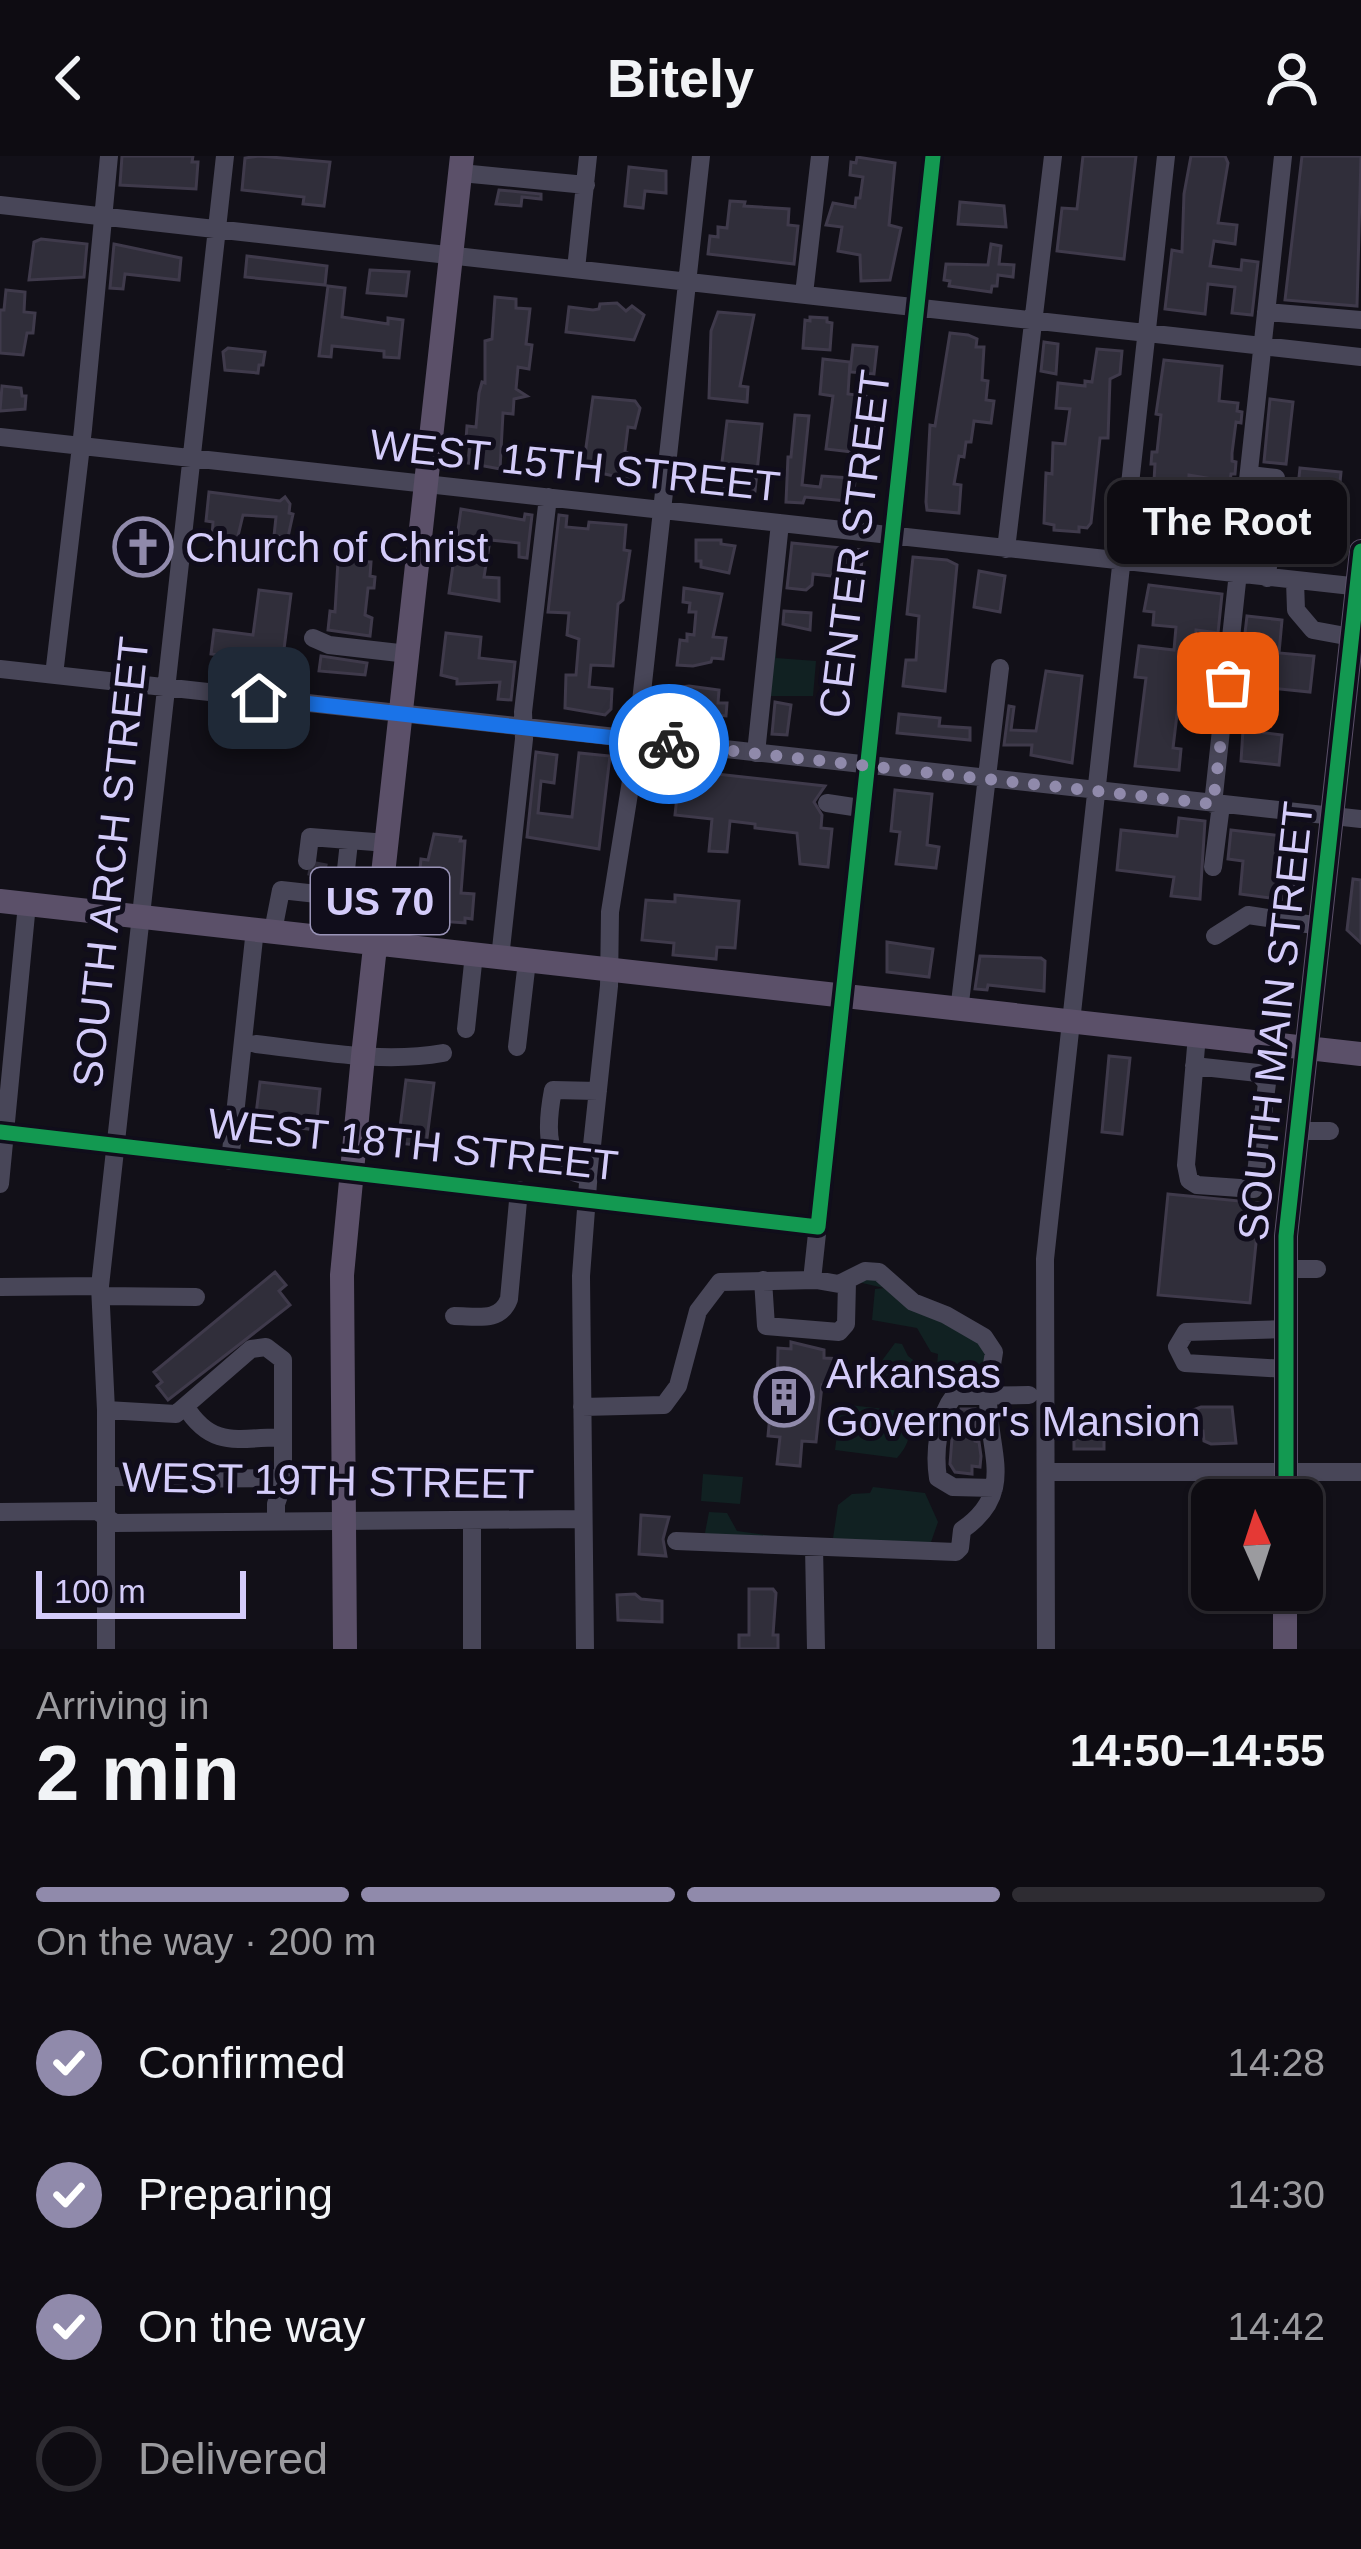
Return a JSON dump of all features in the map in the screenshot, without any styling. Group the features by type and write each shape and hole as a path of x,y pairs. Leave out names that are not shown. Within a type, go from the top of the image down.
{"main road":[{"name":"US 70","path":"345,1649 342,1275 462,164"},
{"name":"SOUTH MAIN STREET","path":"1286,1479 1286,1269 1297,1131 1361,551"},
{"path":"0,901 1361,1054"},
{"path":"1285,1649 1286,1611"}],"street":[{"path":"54,675 109,156"},
{"name":"SOUTH ARCH STREET","path":"106,1649 106,1410 100,1291 225,156"},
{"path":"575,268 588,156"},
{"path":"585,1649 581,1276 609,970 600,911 637,740 701,156"},
{"path":"804,294 820,156"},
{"name":"CENTER STREET","path":"812,1280 933,156"},
{"path":"1006,549 1053,156"},
{"path":"1046,1649 1045,1259 1166,156"},
{"path":"1214,867 1236,575 1283,156"},
{"path":"462,164 586,185"},
{"path":"0,205 1361,357"},
{"path":"1266,312 1361,320"},
{"name":"WEST 15TH STREET","path":"0,437 1359,587"},
{"path":"519,494 522,471"},
{"path":"1250,475 1276,478 1267,578"},
{"path":"500,958 548,497"},
{"path":"756,754 780,523"},
{"path":"1294,581 1296,610 1312,630 1351,638"},
{"path":"313,638 328,645 408,654"},
{"path":"959,1011 1000,668"},
{"path":"0,669 1361,819"},
{"path":"827,803 860,808"},
{"path":"329,937 310,837 387,843"},
{"path":"318,882 349,842"},
{"path":"230,1161 264,930 281,890 318,882 380,901"},
{"path":"0,1184 27,904"},
{"path":"1215,936 1248,915 1320,926"},
{"path":"466,1029 474,955"},
{"path":"517,1047 527,961"},
{"path":"1195,1066 1258,1073 1267,1084 1254,1189 1197,1185 1189,1180 1186,1166 1197,1035"},
{"path":"256,1044 410,1058 443,1053"},
{"path":"589,1176 573,1174 560,1165 549,1147 550,1108 553,1090 598,1091"},
{"path":"1297,1131 1330,1131"},
{"name":"WEST 18TH STREET","path":"2,1132 818,1227"},
{"path":"454,1316 495,1316 505,1310 519,1190"},
{"path":"1286,1269 1318,1269"},
{"path":"676,1541 956,1552 962,1530 982,1517 994,1500 997,1469 988,1398 994,1352 984,1337 914,1302 879,1272 865,1271 853,1285 846,1324 839,1332 766,1326 763,1280"},
{"path":"582,1407 664,1405 678,1385 698,1312 720,1282 812,1280 853,1285"},
{"path":"0,1287 196,1297"},
{"path":"1285,1329 1186,1333 1177,1347 1185,1363 1285,1370"},
{"path":"106,1410 170,1416 251,1349 266,1346 283,1360 283,1478 275,1522"},
{"path":"994,1488 953,1487 938,1478 935,1458 947,1405 955,1396 1029,1395"},
{"path":"185,1406 202,1430 216,1438 283,1437"},
{"path":"1046,1472 1361,1472"},
{"path":"106,1475 140,1480 283,1478"},
{"name":"WEST 19TH STREET","path":"0,1512 97,1511 115,1523 583,1519"},
{"path":"472,1520 472,1649"},
{"path":"814,1547 816,1649"}],"shaded area":[{"path":"769,649 776,650 776,658 816,661 813,696 764,696"},
{"path":"873,1278 961,1334 980,1340 987,1353 980,1383 943,1386 936,1378 938,1354 931,1352 917,1328 872,1320 875,1289 884,1288 858,1282"},
{"path":"895,1343 902,1344 921,1366 920,1385 904,1391 846,1385 878,1366"},
{"path":"841,1404 901,1411 909,1435 897,1458 835,1450"},
{"path":"703,1474 743,1477 740,1504 701,1501"},
{"path":"873,1487 925,1493 938,1522 930,1545 832,1545 838,1505 852,1494 870,1493"},
{"path":"709,1512 727,1513 737,1531 772,1536 770,1543 704,1538"}],"building":[{"path":"122,156 193,156 192,162 198,162 196,189 120,185"},
{"path":"1083,156 1136,156 1124,259 1057,251 1062,208 1077,209"},
{"path":"1191,156 1225,156 1228,163 1218,223 1237,225 1235,244 1214,241 1210,266 1241,270 1242,260 1258,262 1252,315 1232,313 1235,287 1208,284 1205,314 1165,309 1172,250 1182,252"},
{"path":"1302,156 1361,156 1357,306 1285,300"},
{"path":"857,157 895,163 889,225 901,228 890,280 861,281 860,255 838,251 842,227 826,225 833,203 855,207 860,198 863,177 850,175 851,162 856,163"},
{"path":"245,158 330,162 324,206 303,204 304,197 242,190"},
{"path":"629,167 666,171 666,193 645,191 643,208 625,206"},
{"path":"499,190 541,194 541,199 522,197 521,206 496,204"},
{"path":"730,201 789,209 788,225 798,226 794,264 708,254 710,236 718,237 718,227 727,228"},
{"path":"960,202 1004,206 1006,227 958,224"},
{"path":"34,242 87,244 84,277 29,280"},
{"path":"114,244 181,258 179,280 125,274 123,289 110,288"},
{"path":"991,244 1001,246 999,264 1014,265 1013,277 998,275 991,292 949,286 950,281 944,280 946,264 988,265"},
{"path":"247,256 327,266 325,285 245,277"},
{"path":"370,270 409,272 406,296 367,293"},
{"path":"328,286 345,288 342,317 388,324 388,318 403,320 399,358 384,357 384,351 332,346 331,357 319,356"},
{"path":"6,290 25,292 24,312 35,313 23,355 0,353 0,310 4,310"},
{"path":"495,297 516,299 516,308 530,309 526,344 532,345 529,369 518,367 516,389 527,396 514,399 513,414 503,413 500,469 468,463 470,441 466,440 467,426 476,427 479,393 485,383 485,341 492,339"},
{"path":"617,303 626,311 632,306 644,315 634,340 566,332 569,307 593,310 600,304"},
{"path":"718,312 754,315 740,386 748,387 747,402 709,398 711,331"},
{"path":"805,320 832,323 830,350 803,348"},
{"path":"950,333 968,335 977,339 976,347 984,347 982,380 988,381 986,400 994,401 991,423 974,421 971,442 966,442 964,457 959,456 954,484 961,485 959,513 927,510 926,502 930,425 935,426"},
{"path":"1044,342 1058,344 1056,374 1041,371"},
{"path":"853,345 877,347 874,374 850,372"},
{"path":"228,348 265,352 258,373 225,370 223,352"},
{"path":"1097,349 1122,351 1120,374 1110,379 1108,438 1100,438 1091,523 1079,527 1079,532 1054,530 1054,525 1044,523 1046,473 1052,474 1053,443 1065,444 1070,409 1056,408 1058,383 1085,386 1085,381 1092,382"},
{"path":"823,359 850,362 848,394 872,397 871,405 877,406 871,446 860,453 826,449 833,396 820,394"},
{"path":"1164,360 1222,366 1219,401 1238,403 1237,411 1242,412 1232,453 1235,474 1230,482 1189,475 1187,523 1175,522 1174,508 1156,506 1157,497 1153,497 1155,464 1151,464 1152,452 1157,452 1161,415 1156,414"},
{"path":"2,386 21,388 25,409 0,411"},
{"path":"593,397 635,401 640,408 635,428 628,427 625,451 634,457 631,480 583,469"},
{"path":"1270,399 1293,402 1286,464 1264,462"},
{"path":"795,415 809,416 802,485 820,487 822,476 851,478 854,492 849,492 848,501 805,497 803,503 786,502"},
{"path":"727,421 762,424 755,491 719,487"},
{"path":"1300,468 1341,472 1332,565 1290,561"},
{"path":"209,492 280,501 285,497 293,514 288,537 274,536 276,517 243,515 237,540 212,537 213,522 206,521"},
{"path":"461,509 524,520 525,514 532,515 527,558 519,557 519,543 490,540 484,577 499,578 499,601 449,593"},
{"path":"559,515 567,516 566,527 588,529 589,522 626,525 624,550 630,551 623,600 618,604 613,666 591,665 589,687 612,689 611,709 605,715 565,708 566,675 576,675 579,639 567,635 569,613 548,612"},
{"path":"696,540 721,540 721,544 735,546 729,573 701,567 701,561 696,561"},
{"path":"792,543 863,550 860,579 813,574 806,590 787,588"},
{"path":"913,557 957,565 945,691 903,686 906,660 916,660 919,616 907,614"},
{"path":"338,561 371,562 374,588 368,588 365,615 372,618 370,636 328,630 330,611 335,612"},
{"path":"979,571 1005,576 1000,612 974,607"},
{"path":"1149,585 1222,594 1218,633 1196,630 1194,652 1216,654 1211,698 1184,695 1183,707 1178,706 1173,748 1181,749 1179,770 1135,766 1146,678 1135,677 1139,646 1174,650 1176,627 1153,625 1154,612 1144,611"},
{"path":"684,588 722,594 713,637 726,638 723,659 677,665 680,640 694,635 696,612 689,612 690,603 683,602"},
{"path":"259,590 291,594 282,665 277,669 256,666 253,659 211,654 214,630 253,635"},
{"path":"784,611 811,613 810,630 783,624"},
{"path":"1247,616 1282,620 1279,653 1314,656 1310,692 1239,685"},
{"path":"446,633 481,637 479,658 515,662 511,700 498,699 500,682 457,684 457,679 441,675"},
{"path":"321,656 367,663 365,675 319,671"},
{"path":"1046,671 1082,676 1072,763 1031,755 1032,745 1004,745 1009,706 1014,707 1011,730 1036,731"},
{"path":"680,687 719,690 718,703 727,703 726,716 702,714 682,721 677,715"},
{"path":"775,702 791,705 787,735 772,734"},
{"path":"899,714 940,718 939,726 970,728 970,740 897,733"},
{"path":"1243,730 1282,735 1279,765 1241,761"},
{"path":"536,752 557,755 554,783 541,781 538,813 572,817 579,753 610,756 599,849 527,837"},
{"path":"680,770 825,786 814,802 822,815 821,828 832,829 828,867 800,864 797,833 755,828 755,824 730,821 727,852 709,851 712,819 675,815"},
{"path":"895,790 932,794 927,845 939,847 936,868 896,864 900,832 891,831"},
{"path":"1179,818 1205,821 1200,899 1171,896 1174,877 1117,870 1121,830 1177,836"},
{"path":"1231,830 1299,838 1292,901 1240,894 1243,861 1228,859"},
{"path":"434,834 465,841 461,893 474,894 472,919 465,918 465,923 426,920 420,914 421,859 428,860"},
{"path":"1353,879 1361,880 1361,943 1347,930"},
{"path":"675,895 739,901 735,948 717,947 716,959 673,955 674,943 642,940 646,900 675,902"},
{"path":"887,942 933,949 929,977 887,972"},
{"path":"980,956 1041,958 1045,961 1044,991 988,985 987,990 975,989"},
{"path":"1109,1056 1130,1058 1122,1134 1102,1132"},
{"path":"406,1080 434,1083 426,1146 398,1143"},
{"path":"260,1082 320,1089 316,1130 255,1122"},
{"path":"1168,1194 1260,1203 1250,1303 1158,1295"},
{"path":"275,1272 286,1285 279,1291 290,1305 168,1400 154,1372"},
{"name":"Arkansas Governor's Mansion","path":"791,1342 824,1350 824,1358 845,1359 843,1381 822,1385 816,1442 802,1441 800,1466 777,1464 780,1437 768,1436 772,1393 777,1393 778,1348 791,1349"},
{"path":"1232,1407 1236,1443 1211,1444 1204,1441 1203,1431 1194,1431 1193,1410"},
{"path":"961,1409 975,1409 975,1441 981,1456 980,1467 972,1466 972,1474 955,1472 950,1464"},
{"path":"1096,1427 1096,1432 1104,1432 1104,1449 1074,1449 1074,1428"},
{"path":"641,1515 669,1517 663,1539 666,1556 639,1554"},
{"path":"749,1589 776,1593 773,1635 778,1635 778,1649 739,1649 739,1635 749,1635"},
{"path":"617,1595 662,1601 662,1622 618,1620"}],"tunnel":[{"path":"316,877 319,862"}],"cycle path":[{"path":"0,1132 818,1227 933,156"},
{"path":"1286,1479 1286,1236 1361,551"}],"way so far":[{"path":"669,744 1213,804 1228,683"}],"place":[{"name":"Church of Christ","path":"143,547"},
{"name":"The Root","path":"1228,683"},
{"name":"Arkansas Governor's Mansion","path":"784,1397"}],"route":[{"path":"259,698 669,744"}]}
